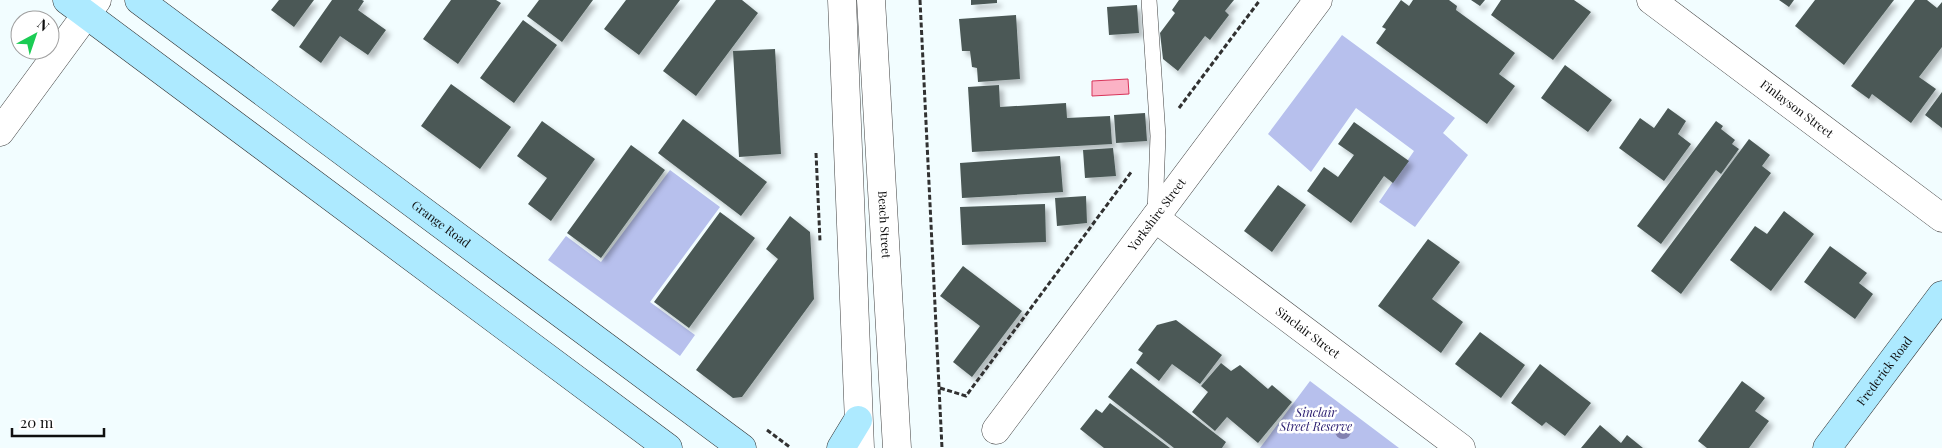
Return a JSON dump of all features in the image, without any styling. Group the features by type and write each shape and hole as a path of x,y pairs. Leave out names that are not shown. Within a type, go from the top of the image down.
{"main road":[{"name":"Grange Road","path":"139,0 742,448"},
{"path":"84,5 668,448"},
{"name":"Frederick Road","path":"1827,448 1942,295"},
{"path":"841,448 858,420"}],"street":[{"path":"842,0 860,448"},
{"name":"Beach Street","path":"871,0 897,448"},
{"name":"Yorkshire Street","path":"996,430 1318,0"},
{"name":"Finlayson Street","path":"1651,0 1942,218"},
{"path":"0,132 84,5"},
{"name":"Sinclair Street","path":"1155,218 1461,448"}],"lane":[{"path":"1149,0 1158,136 1155,218"}],"path":[{"path":"920,0 942,448"},
{"path":"940,388 966,396 1260,0"}],"green space":[{"path":"1342,35 1455,118 1443,133 1468,155 1415,227 1379,202 1414,151 1356,108 1311,172 1268,134"},
{"path":"670,170 720,207 650,302 695,335 680,356 548,260 566,236 601,262"},
{"name":"Sinclair Street Reserve","path":"1310,381 1399,448 1260,448"}],"shaded area":[{"path":"1128,79 1129,94 1092,96 1092,81"}],"building":[{"path":"279,0 314,0 294,27 271,10"},
{"path":"332,0 364,1 358,10 386,30 368,55 340,36 321,63 299,47"},
{"path":"451,0 496,0 501,3 458,64 423,39"},
{"path":"539,0 593,0 562,42 527,16"},
{"path":"626,0 680,0 639,55 604,29"},
{"path":"716,0 742,0 758,13 696,96 663,71"},
{"path":"971,0 997,0 997,3 971,5"},
{"path":"1179,0 1234,0 1225,11 1229,15 1210,40 1205,36 1178,71 1163,59 1160,33 1175,13 1172,10"},
{"path":"1401,0 1409,6 1413,0 1449,0 1457,6 1456,10 1515,53 1499,74 1515,86 1487,124 1376,43 1386,29 1382,27"},
{"path":"1471,0 1485,0 1480,6"},
{"path":"1501,0 1574,0 1591,12 1553,60 1491,15"},
{"path":"1779,0 1794,0 1789,7"},
{"path":"1815,0 1894,0 1844,65 1795,26"},
{"path":"1915,0 1927,0 1937,8 1942,2 1942,47 1919,77 1936,89 1911,123 1872,94 1869,99 1851,86"},
{"path":"1137,5 1139,33 1109,35 1107,7"},
{"path":"1016,15 1020,79 978,82 977,68 972,67 970,51 962,51 959,19"},
{"path":"523,20 557,45 514,103 480,78"},
{"path":"775,49 781,154 739,157 733,51"},
{"path":"1565,65 1612,100 1588,132 1541,98"},
{"path":"451,84 511,127 480,169 421,126"},
{"path":"999,85 1000,107 1066,103 1067,118 1110,116 1112,144 972,152 968,87"},
{"path":"1942,92 1942,128 1925,115"},
{"path":"1668,108 1686,121 1678,134 1691,144 1664,181 1619,148 1640,118 1654,128"},
{"path":"1145,113 1147,141 1116,143 1114,115"},
{"path":"683,119 767,182 741,216 658,153"},
{"path":"542,121 595,159 551,221 528,204 547,178 517,156"},
{"path":"1716,121 1723,126 1721,129 1735,140 1732,144 1739,149 1721,174 1716,170 1661,244 1637,226"},
{"path":"1354,122 1409,161 1393,183 1384,176 1351,223 1307,191 1324,167 1338,177 1354,155 1338,144"},
{"path":"1749,139 1770,155 1762,166 1771,173 1681,294 1651,271"},
{"path":"631,145 665,170 601,258 567,233"},
{"path":"1113,148 1116,176 1085,178 1083,150"},
{"path":"1060,156 1063,192 962,198 960,163"},
{"path":"1278,185 1306,205 1272,252 1244,231"},
{"path":"1086,196 1087,223 1057,226 1055,198"},
{"path":"1045,204 1046,242 962,245 960,207"},
{"path":"1784,211 1814,234 1771,291 1730,260 1755,226 1767,234"},
{"path":"720,212 755,238 689,328 654,302"},
{"path":"790,216 810,232 814,299 742,397 733,398 696,370 778,259 766,249"},
{"path":"1428,239 1460,262 1432,299 1463,322 1441,353 1378,306"},
{"path":"1830,246 1867,273 1859,283 1873,294 1855,319 1804,282"},
{"path":"963,266 1022,311 972,377 953,362 980,326 940,296"},
{"path":"1176,320 1222,355 1200,384 1172,364 1159,381 1136,363 1143,353 1138,350 1157,325"},
{"path":"1480,332 1525,365 1501,398 1455,364"},
{"path":"1221,363 1231,371 1240,365 1268,389 1272,385 1292,402 1258,443 1227,417 1215,431 1192,412 1208,392 1201,386"},
{"path":"1540,364 1591,403 1565,436 1546,422 1542,426 1511,403"},
{"path":"1131,368 1226,442 1222,448 1174,448 1108,397"},
{"path":"1742,381 1765,398 1755,411 1769,421 1749,448 1707,448 1698,441"},
{"path":"1110,403 1170,448 1104,448 1080,429 1096,409 1102,413"},
{"path":"1600,425 1621,443 1627,435 1643,448 1581,448"}]}
